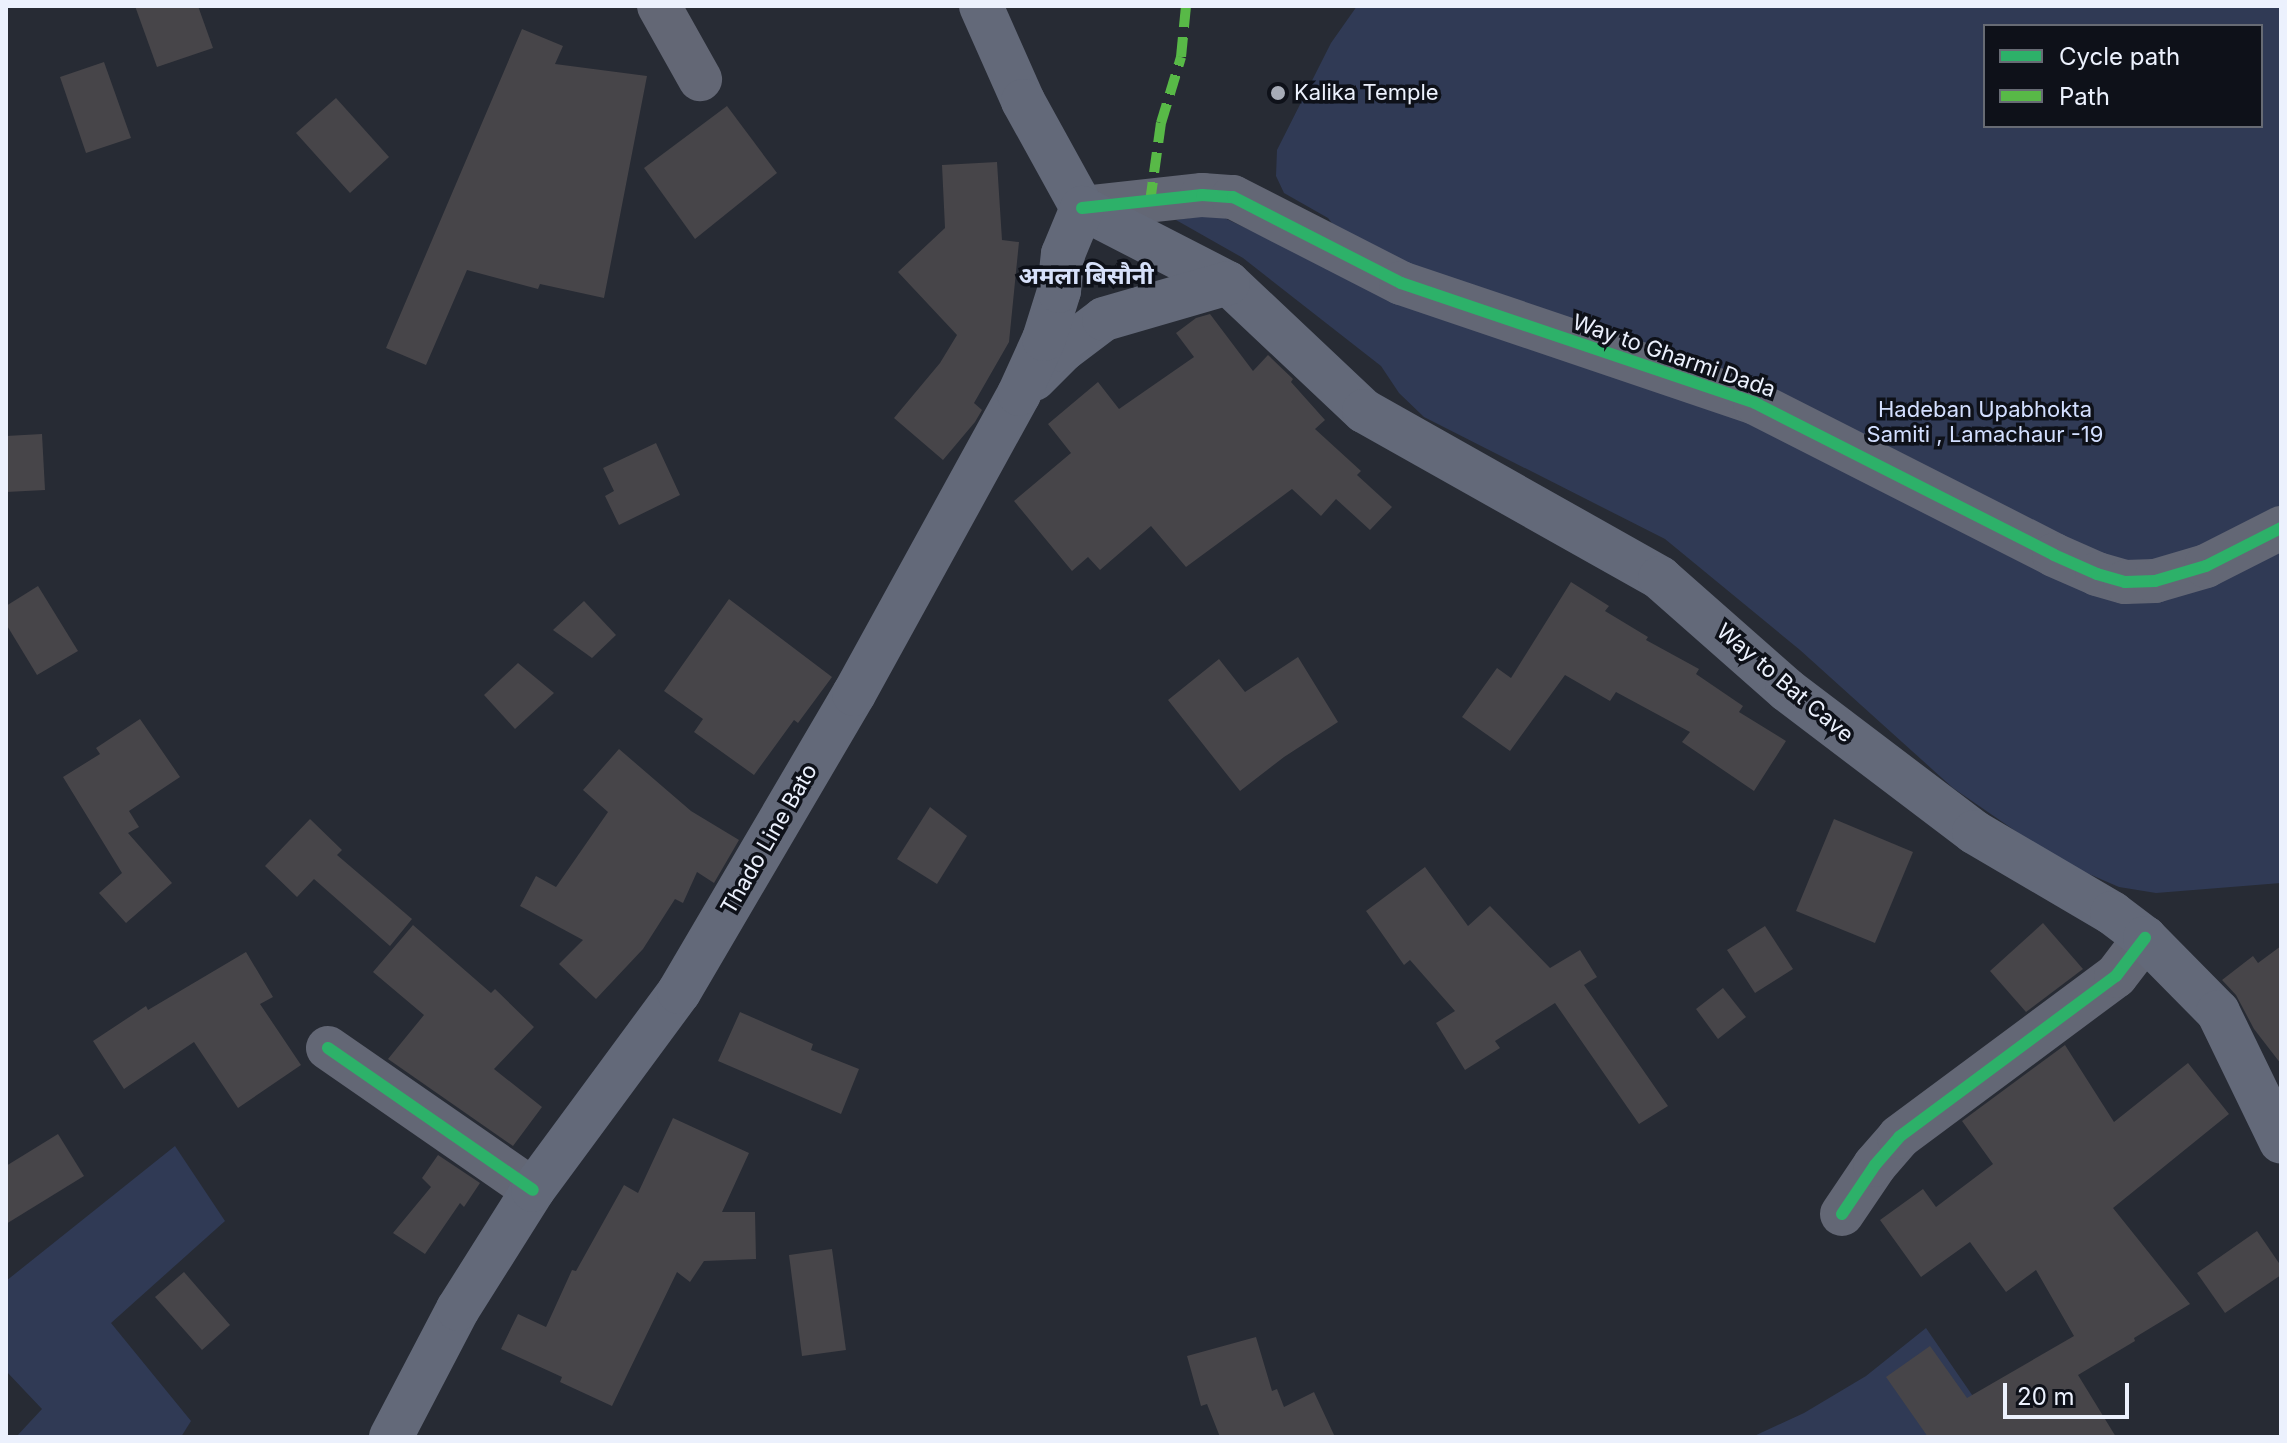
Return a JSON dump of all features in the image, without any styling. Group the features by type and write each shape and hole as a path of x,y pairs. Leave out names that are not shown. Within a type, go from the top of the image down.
{"main road":[{"path":"981,6 1023,101 1082,208"},
{"name":"Way to Bat Cave","path":"1082,208 1228,283 1364,411 1660,578 1787,690 1974,832 2112,913 2145,938 2218,1012 2281,1142"},
{"name":"Thado Line Bato","path":"391,1437 458,1309 533,1190 679,992 854,694 1019,394 1044,339 1059,291 1063,254 1082,208"},
{"path":"1019,394 1063,350 1104,319 1228,283"}],"street":[{"path":"659,6 700,79"},
{"name":"Way to Gharmi Dada","path":"1082,208 1202,195 1233,197 1401,283 1755,403 2054,555 2097,574 2125,582 2155,581 2206,566 2281,528"},
{"path":"1842,1214 1875,1165 1899,1137 2116,976 2145,938"},
{"path":"328,1048 533,1190"}],"green space":[{"name":"Hadeban Upabhokta Samiti , Lamachaur -19","path":"1357,6 2281,6 2281,883 2156,893 2119,887 2059,861 1953,788 1800,650 1665,539 1424,417 1399,393 1381,366 1243,258 1176,220 1216,214 1365,284 1356,255 1328,218 1284,193 1276,176 1277,150 1331,43"},
{"path":"175,1146 225,1221 111,1323 191,1421 181,1437 16,1437 42,1409 6,1371 6,1281"},
{"path":"1926,1328 2001,1437 1752,1437 1804,1413 1866,1376"}],"building":[{"path":"135,6 198,6 213,48 157,67"},
{"path":"522,29 563,46 555,64 647,76 604,298 540,284 538,289 467,270 426,365 386,348"},
{"path":"104,62 131,138 86,153 60,77"},
{"path":"336,98 389,157 350,193 296,133"},
{"path":"727,106 777,173 695,239 644,168"},
{"path":"997,162 1002,240 1019,242 1009,342 974,403 982,410 943,460 894,418 940,363 957,335 898,272 945,228 942,165"},
{"path":"1210,314 1253,371 1268,355 1293,379 1291,382 1325,420 1315,429 1361,471 1357,475 1392,507 1370,530 1336,499 1321,516 1292,489 1186,567 1151,526 1100,570 1088,557 1072,571 1014,501 1071,453 1048,424 1098,382 1119,409 1194,357 1176,333 1196,318"},
{"path":"42,434 45,490 6,492 6,436"},
{"path":"656,443 680,495 619,525 605,496 614,491 603,468"},
{"path":"1571,582 1609,606 1605,611 1648,637 1646,640 1699,669 1696,674 1743,706 1739,712 1786,741 1754,791 1682,742 1690,732 1616,692 1610,701 1565,675 1510,751 1462,717 1497,668 1511,678"},
{"path":"38,586 78,651 37,675 6,624 6,606"},
{"path":"729,599 832,677 798,723 794,720 754,775 694,732 703,719 664,691"},
{"path":"584,601 616,635 592,658 553,630"},
{"path":"1298,657 1338,722 1284,757 1240,791 1168,700 1219,659 1245,692"},
{"path":"518,663 554,693 515,729 484,695"},
{"path":"140,719 180,777 129,811 139,827 128,833 172,883 126,923 99,893 122,873 63,777 100,754 96,748"},
{"path":"619,749 691,811 739,840 714,883 697,872 683,903 675,899 643,949 596,999 559,964 583,940 520,906 536,876 556,887 608,812 583,790"},
{"path":"930,807 967,836 937,884 897,859"},
{"path":"310,819 342,850 337,855 412,919 390,946 314,879 297,897 265,866"},
{"path":"1834,819 1913,852 1875,943 1796,911"},
{"path":"1425,867 1468,926 1490,906 1550,968 1580,950 1597,977 1584,985 1668,1106 1639,1124 1555,1003 1495,1041 1500,1048 1465,1070 1436,1023 1455,1011 1410,960 1404,965 1366,911"},
{"path":"2043,923 2083,969 2026,1012 1990,971"},
{"path":"413,925 491,993 495,989 534,1027 494,1069 542,1107 513,1146 388,1059 424,1015 373,972"},
{"path":"1765,926 1793,969 1755,993 1727,950"},
{"path":"2281,946 2281,1064 2254,1029 2236,995 2222,980 2253,956 2258,963"},
{"path":"246,952 273,997 260,1004 301,1065 238,1108 194,1042 124,1089 93,1041 146,1006 148,1010"},
{"path":"1723,988 1746,1017 1718,1039 1696,1009"},
{"path":"740,1012 813,1044 811,1050 859,1069 841,1114 718,1061"},
{"path":"2065,1045 2114,1122 2188,1063 2229,1114 2113,1208 2190,1304 2078,1375 2116,1437 1928,1437 1886,1377 1930,1346 1967,1398 2074,1336 2036,1270 2006,1292 1970,1242 1921,1277 1880,1220 1923,1189 1936,1207 1993,1164 1962,1121"},
{"path":"673,1118 749,1153 722,1212 755,1212 756,1259 704,1261 690,1282 677,1272 612,1406 560,1382 562,1377 501,1349 518,1314 546,1327 572,1270 576,1271 624,1185 638,1193"},
{"path":"58,1134 84,1176 6,1224 6,1166"},
{"path":"438,1155 480,1183 464,1207 460,1203 425,1254 393,1233 431,1187 422,1178"},
{"path":"2257,1231 2281,1266 2281,1275 2225,1313 2197,1273"},
{"path":"832,1249 846,1350 802,1356 789,1255"},
{"path":"184,1272 230,1325 202,1350 155,1297"},
{"path":"1256,1337 1272,1391 1277,1389 1284,1407 1314,1392 1335,1437 1220,1437 1207,1404 1201,1406 1187,1356"}],"marked path":[{"path":"1150,202 1161,123 1181,57 1186,6"}],"cycle path":[{"path":"1082,208 1202,195 1233,197 1401,283 1755,403 2054,555 2097,574 2125,582 2155,581 2206,566 2281,528"},
{"path":"1842,1214 1875,1165 1899,1137 2116,976 2145,938"},
{"path":"328,1048 533,1190"}],"place":[{"name":"Kalika Temple","path":"1278,93"}],"district":[{"name":"अमला बिसौनी","path":"1086,276"}]}
